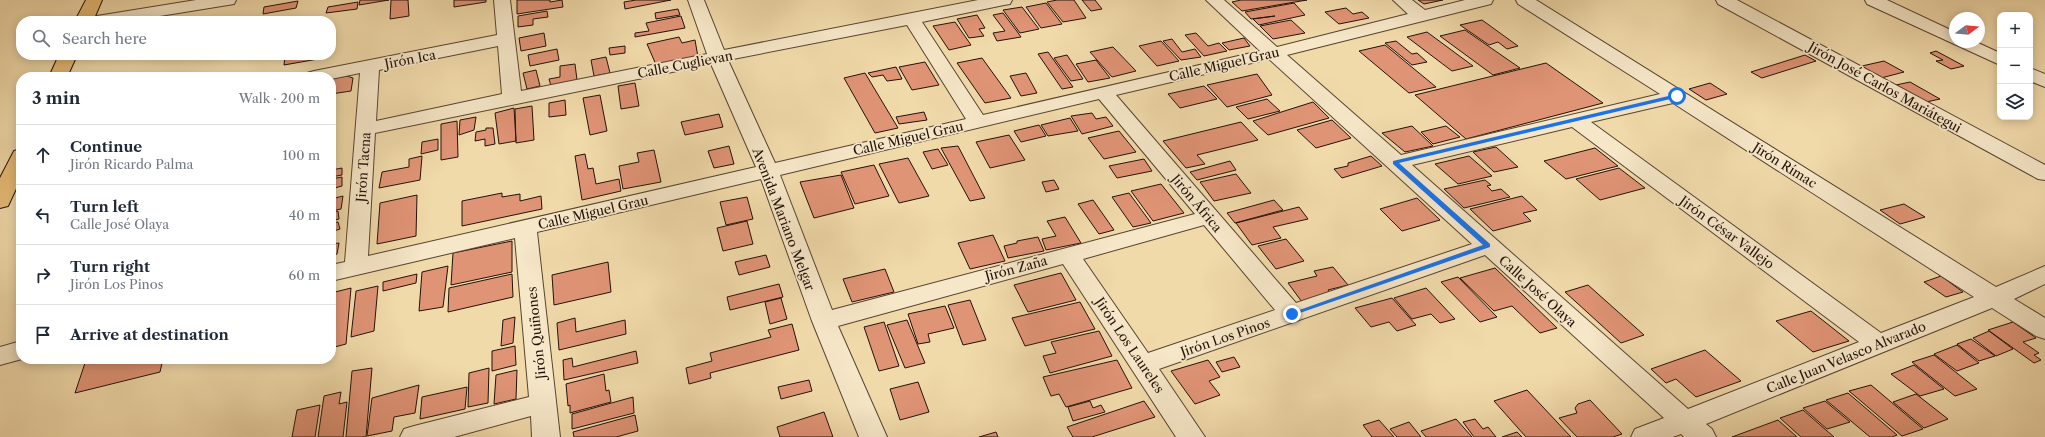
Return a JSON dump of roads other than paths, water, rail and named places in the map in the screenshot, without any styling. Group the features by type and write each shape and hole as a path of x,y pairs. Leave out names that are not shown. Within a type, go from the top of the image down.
{"highway":[{"path":"86,16 94,0"},
{"path":"60,72 66,60"},
{"path":"0,201 16,166"}],"street":[{"path":"128,16 228,0"},
{"path":"502,0 512,98"},
{"name":"Avenida Mariano Melgar","path":"696,0 718,58 768,171 824,321 873,437"},
{"name":"Calle Cuglievan","path":"366,129 512,98 1004,0"},
{"name":"Calle José Olaya","path":"1214,0 1693,429"},
{"path":"1401,0 1422,16"},
{"name":"Calle Miguel Grau","path":"336,272 1273,53 1485,0"},
{"name":"Jirón Rímac","path":"1524,0 2045,330"},
{"name":"Jirón José Carlos Mariátegui","path":"1724,0 2045,174"},
{"path":"1873,0 1949,36"},
{"path":"911,18 978,121"},
{"name":"Jirón Ica","path":"336,73 506,39"},
{"path":"1974,48 1997,59"},
{"name":"Jirón Tacna","path":"356,266 370,67"},
{"path":"2033,75 2045,81"},
{"name":"Jirón África","path":"1103,92 1292,314"},
{"path":"1395,163 1677,96"},
{"name":"Jirón César Vallejo","path":"1575,120 1879,344"},
{"name":"Jirón Zaña","path":"824,321 1209,217"},
{"name":"Jirón Quiñones","path":"525,228 546,437"},
{"name":"Jirón Los Pinos","path":"1143,365 1488,246"},
{"name":"Jirón Los Laureles","path":"1068,254 1191,437"},
{"name":"Calle Juan Velasco Alvarado","path":"1646,437 1693,429 1879,344 1994,298 2045,274"},
{"path":"0,356 16,351"},
{"path":"414,437 543,403"}]}
